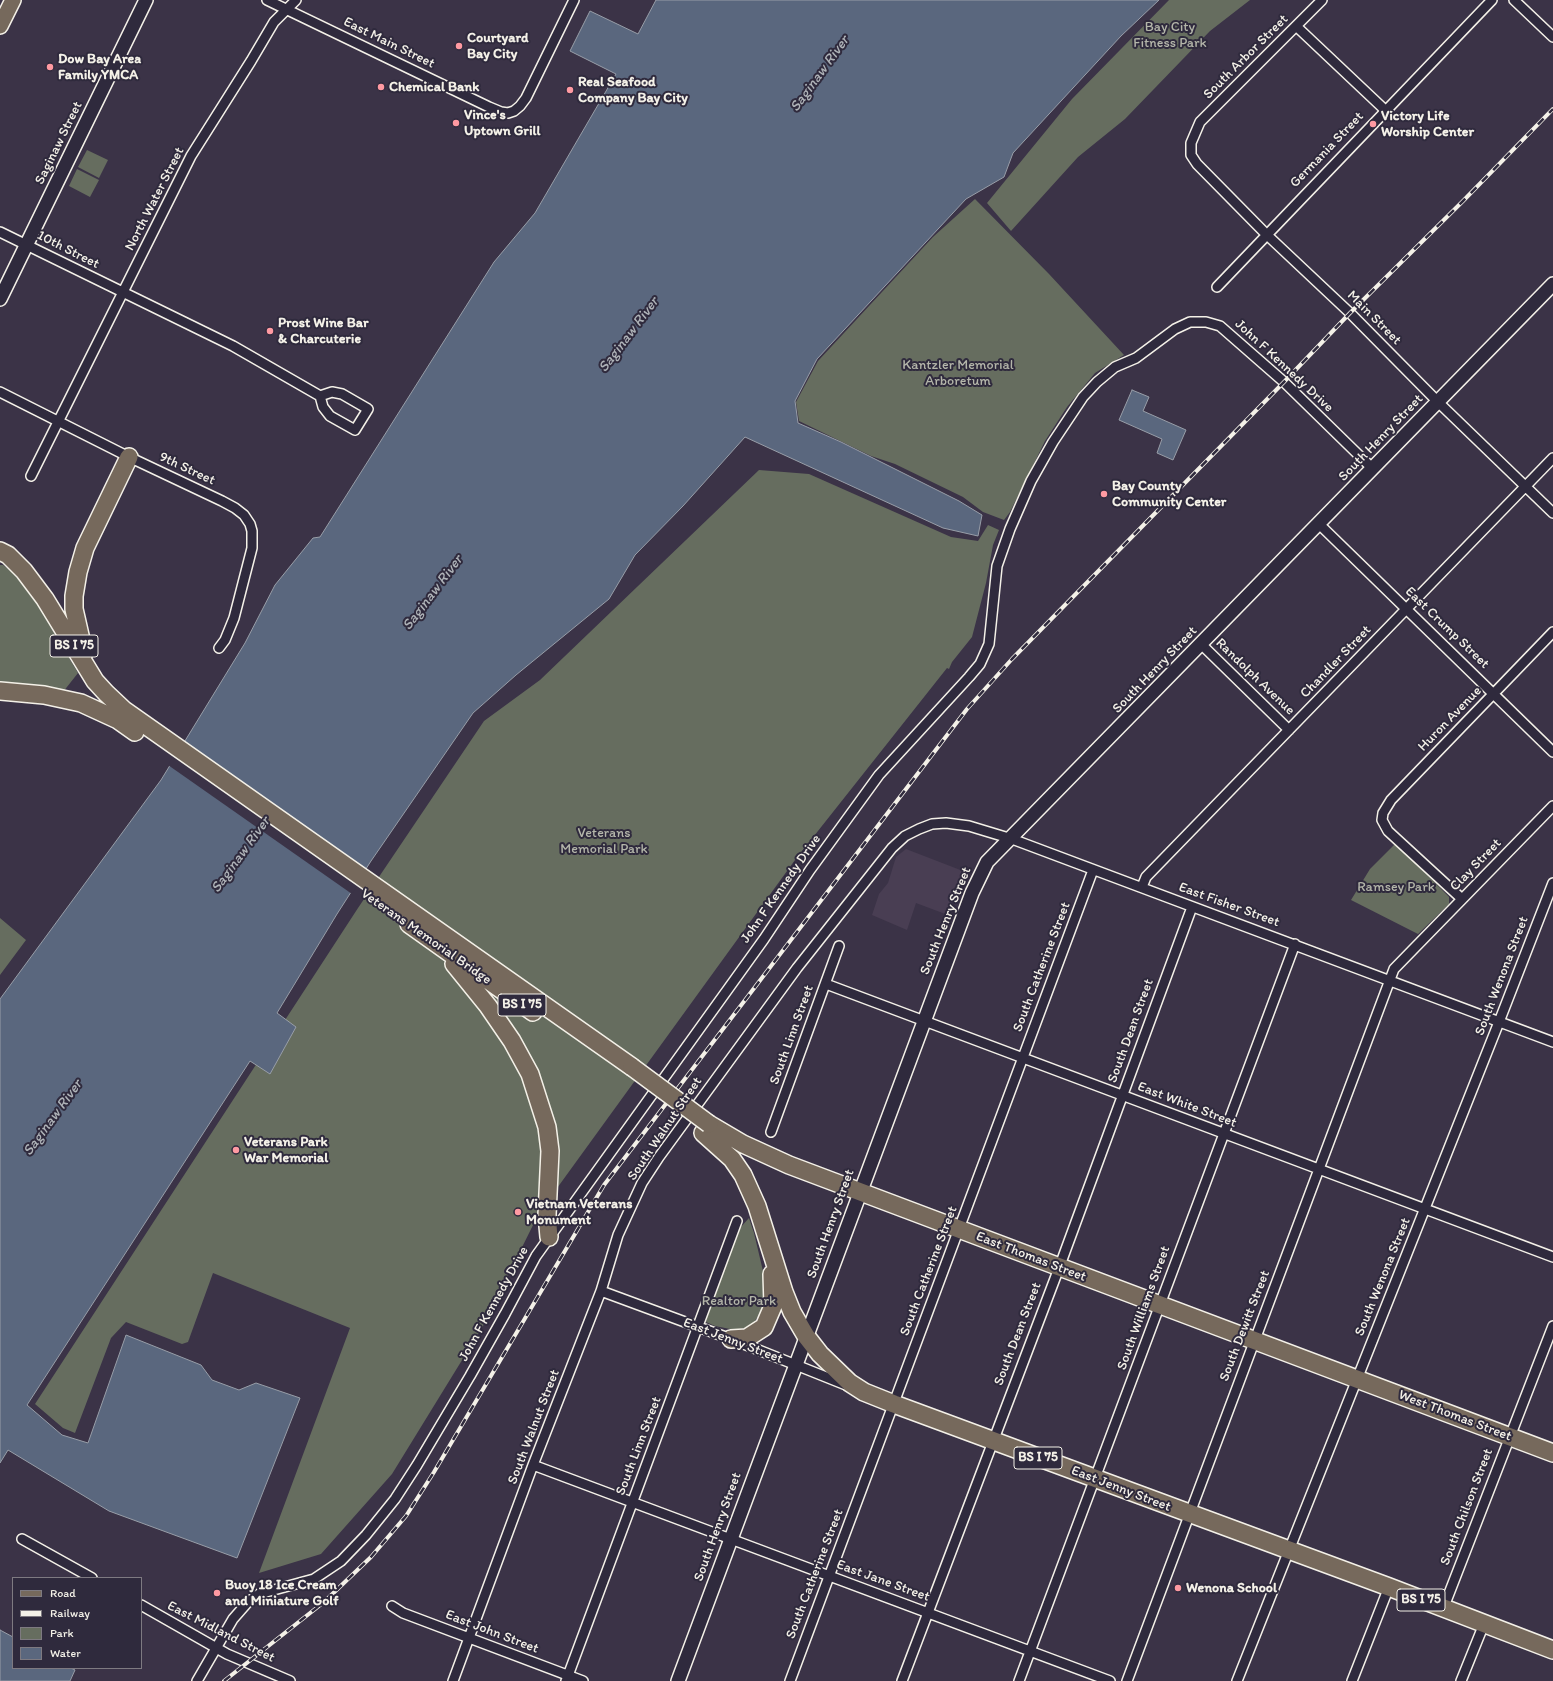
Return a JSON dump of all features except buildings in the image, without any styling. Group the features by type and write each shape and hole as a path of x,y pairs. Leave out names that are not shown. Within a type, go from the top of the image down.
{"highway":[{"path":"95,681 81,645 78,632 74,609 75,584 85,548 129,458"},
{"name":"Veterans Memorial Bridge","path":"4,553 24,571 45,599 95,681 147,733 629,1072 706,1128 732,1159 742,1175 757,1206 792,1312 806,1336"},
{"name":"Veterans Memorial Bridge","path":"0,691 50,696 80,703 147,733"},
{"name":"Veterans Memorial Bridge","path":"423,927 440,947 629,1072"},
{"path":"440,947 488,1006 512,1041 530,1074 547,1128 550,1151 547,1215 549,1237"},
{"name":"East Thomas Street","path":"706,1128 789,1165 1357,1379"},
{"path":"731,1339 747,1338 756,1333 764,1327 771,1313 773,1296 771,1252"},
{"name":"East Jenny Street","path":"806,1336 820,1354 850,1383 864,1392 1288,1551"},
{"name":"West Thomas Street","path":"1357,1379 1553,1453"},
{"name":"BS I 75","path":"1288,1551 1389,1587 1553,1650"}],"main road":[{"path":"0,26 13,0"}],"street":[{"name":"Saginaw Street","path":"0,299 146,0"},
{"name":"East Main Street","path":"263,0 271,2 501,112 514,111 526,98 574,0"},
{"name":"North Water Street","path":"31,476 191,156 274,22 296,0"},
{"name":"South Arbor Street","path":"1193,136 1200,122 1322,0"},
{"name":"Germania Street","path":"1217,286 1492,0"},
{"path":"1514,0 1553,37"},
{"path":"1296,26 1385,110"},
{"name":"Main Street","path":"1193,136 1191,143 1191,155 1197,164 1266,234 1350,313 1438,402 1553,513"},
{"name":"10th Street","path":"0,232 233,346 320,396"},
{"name":"South Henry Street","path":"678,1681 860,1192 979,877 987,862 1012,839 1202,645 1553,284"},
{"name":"John F Kennedy Drive","path":"196,1681 233,1619 247,1603 259,1594 314,1579 341,1561 366,1535 395,1499 417,1465 505,1314 536,1256 549,1237 764,939 810,870 879,775 980,664 989,644 997,566 1010,529 1031,481 1053,442 1083,397 1097,382 1115,367 1136,358 1161,338 1190,322 1206,322 1220,326 1284,382 1373,469"},
{"name":"9th Street","path":"0,392 129,458 235,508 244,515 250,524 253,540 249,566 234,618 225,640 219,648"},
{"path":"332,392 342,394 368,409 355,430 330,416 323,407 320,396 332,392"},
{"name":"Chandler Street","path":"1142,887 1146,877 1553,458"},
{"name":"East Crump Street","path":"1320,524 1553,752"},
{"name":"Huron Avenue","path":"1462,899 1388,831 1382,820 1383,813 1391,800 1553,632"},
{"name":"Randolph Avenue","path":"1202,645 1289,730"},
{"name":"Clay Street","path":"1390,980 1394,969 1553,806"},
{"name":"East Fisher Street","path":"946,823 969,826 1012,839 1553,1042"},
{"name":"South Walnut Street","path":"453,1681 533,1465 601,1291 618,1235 642,1183 659,1156 797,968 892,848 905,836 919,828 932,824 946,823"},
{"name":"South Catherine Street","path":"790,1681 960,1230 1093,870"},
{"name":"South Wenona Street","path":"1237,1681 1500,1022 1552,887"},
{"name":"South Dean Street","path":"902,1681 1059,1268 1192,907"},
{"name":"South Williams Street","path":"1019,1681 1294,944"},
{"name":"South Linn Street","path":"771,1132 839,946"},
{"name":"South Dewitt Street","path":"1127,1681 1390,980"},
{"name":"East White Street","path":"826,984 1553,1257"},
{"name":"South Linn Street","path":"567,1678 737,1221"},
{"name":"East Jenny Street","path":"601,1291 731,1339 795,1366 864,1392"},
{"name":"South Chilson Street","path":"1443,1609 1553,1326"},
{"name":"East Jane Street","path":"533,1465 1110,1681"},
{"path":"22,1539 90,1577"},
{"path":"1352,1681 1389,1587"},
{"name":"East Midland Street","path":"142,1606 216,1647 290,1681"},
{"name":"East John Street","path":"392,1606 403,1613 567,1678 583,1681"},
{"path":"1461,1681 1484,1624"}],"shaded area":[{"path":"906,849 963,871 948,915 916,903 907,930 872,915 879,894 888,883 896,857"}],"green space":[{"name":"Bay City Fitness Park","path":"1169,0 1250,0 1210,31 1125,119 1078,157 1011,231 987,203 1072,99"},
{"path":"87,150 108,160 99,178 78,167"},
{"path":"77,169 99,180 90,197 69,186"},
{"name":"Kantzler Memorial Arboretum","path":"975,199 1049,274 1124,355 1095,373 1067,407 1045,441 1010,512 1004,520 983,512 963,497 895,464 871,456 799,421 796,402 818,361 933,237"},
{"name":"Veterans Memorial Park","path":"759,470 809,474 951,537 978,541 988,525 999,530 993,545 986,583 972,637 952,662 949,669 947,668 795,860 539,1213 483,1326 392,1474 321,1554 259,1573 350,1328 213,1273 188,1342 182,1344 126,1322 111,1338 75,1433 63,1428 35,1404 358,908 484,721 540,680"},
{"path":"0,565 3,565 11,571 32,595 78,673 63,692 0,684"},
{"name":"Ramsey Park","path":"1396,843 1449,897 1449,904 1418,934 1351,900 1370,869"},
{"path":"0,918 26,940 0,975"},
{"name":"Realtor Park","path":"749,1218 767,1288 762,1310 751,1327 735,1330 715,1326 706,1322 707,1317 740,1228"}],"water":[{"name":"Saginaw River","path":"656,0 1159,0 1121,36 1013,153 1004,177 966,199 817,359 795,401 798,423 841,442 959,501 982,515 978,536 943,528 745,437 683,506 635,555 609,599 516,675 473,713 371,861 277,1013 296,1027 270,1074 250,1061 27,1405 62,1435 88,1443 126,1335 201,1365 212,1380 239,1390 256,1383 300,1398 237,1558 109,1511 8,1450 0,1463 0,999 161,780 245,643 275,585 313,538 320,537 494,262 535,213 616,74 570,51 590,11 638,34"},
{"path":"1132,390 1149,397 1143,411 1186,430 1173,460 1157,453 1162,439 1119,420"},
{"path":"0,1630 12,1636 12,1669 75,1670 70,1681 0,1681"}],"pier":[{"path":"182,742 366,872 352,894 168,765"}],"railway":[{"path":"224,1681 324,1602 371,1557 406,1516 434,1472 604,1185 967,709 1012,659 1350,313 1553,109"}],"place":[{"name":"Courtyard Bay City","path":"459,46"},
{"name":"Dow Bay Area Family YMCA","path":"50,67"},
{"name":"Chemical Bank","path":"381,87"},
{"name":"Real Seafood Company Bay City","path":"570,90"},
{"name":"Vince's Uptown Grill","path":"456,123"},
{"name":"Victory Life Worship Center","path":"1373,124"},
{"name":"Prost Wine Bar & Charcuterie","path":"270,331"},
{"name":"Bay County Community Center","path":"1104,494"},
{"name":"Veterans Park War Memorial","path":"236,1150"},
{"name":"Vietnam Veterans Monument","path":"518,1212"},
{"name":"Wenona School","path":"1178,1588"},
{"name":"Buoy 18 Ice Cream and Miniature Golf","path":"217,1593"}]}
